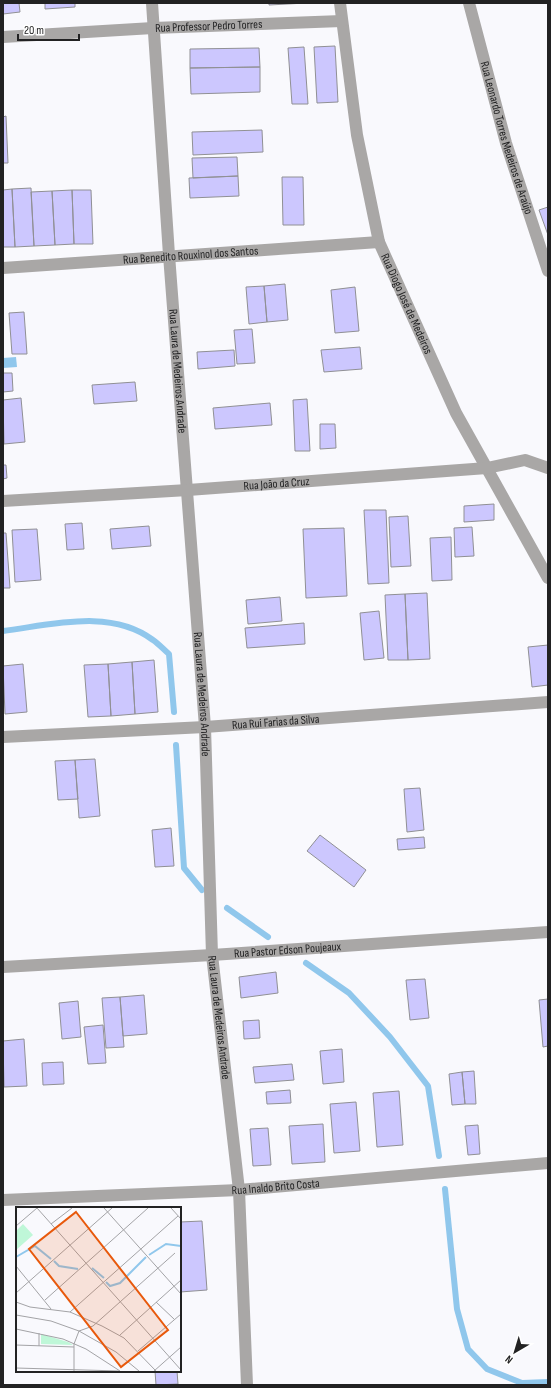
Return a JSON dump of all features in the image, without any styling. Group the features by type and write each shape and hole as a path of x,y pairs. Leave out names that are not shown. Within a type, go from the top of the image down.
{"street":[{"name":"Rua Laura de Medeiros Andrade","path":"152,3 169,255 205,727 212,955 239,1190 247,1385"},
{"name":"Rua Diogo José de Medeiros","path":"340,3 357,135 379,242 456,413 548,578"},
{"name":"Rua Leonardo Torres Medeiros de Araújo","path":"469,3 506,143 548,270"},
{"name":"Rua Professor Pedro Torres","path":"3,37 153,28 342,20"},
{"name":"Rua Benedito Rouxinol dos Santos","path":"3,268 169,255 379,242"},
{"name":"Rua João da Cruz","path":"3,501 188,490 487,468 525,460 548,468"},
{"name":"Rua Rui Farias da Silva","path":"3,737 205,727 548,702"},
{"name":"Rua Pastor Edson Poujeaux","path":"3,967 212,955 548,932"},
{"name":"Rua Inaldo Brito Costa","path":"3,1200 239,1190 548,1163"}],"water":[{"path":"16,357 17,367 3,368 3,358"}],"building":[{"path":"3,3 19,3 20,12 3,14"},
{"path":"45,3 75,3 75,7 45,9"},
{"path":"269,3 306,3 269,5"},
{"path":"335,46 338,102 317,103 314,47"},
{"path":"304,47 308,104 292,104 288,48"},
{"path":"259,48 260,67 190,68 190,49"},
{"path":"260,67 260,92 191,94 190,68"},
{"path":"6,116 8,163 3,163 3,117"},
{"path":"262,130 263,152 193,155 192,132"},
{"path":"237,157 238,176 193,178 192,158"},
{"path":"238,176 239,196 190,198 189,178"},
{"path":"282,177 303,177 304,225 283,225"},
{"path":"31,188 34,246 15,247 12,189"},
{"path":"12,189 15,247 3,247 3,190"},
{"path":"72,190 74,244 55,245 52,191"},
{"path":"72,190 91,190 93,244 74,244"},
{"path":"52,191 55,245 34,246 31,192"},
{"path":"548,207 548,235 539,210"},
{"path":"285,284 288,320 267,322 264,286"},
{"path":"264,286 267,322 249,324 246,287"},
{"path":"355,287 359,331 335,333 331,290"},
{"path":"24,312 27,354 12,354 9,313"},
{"path":"252,329 255,363 237,364 234,330"},
{"path":"360,347 362,369 324,372 321,350"},
{"path":"234,350 235,366 198,369 197,352"},
{"path":"3,373 12,373 13,391 3,392"},
{"path":"135,382 137,401 94,404 92,385"},
{"path":"21,398 25,442 4,444 3,400"},
{"path":"307,399 310,451 295,451 293,400"},
{"path":"270,403 272,425 215,429 213,408"},
{"path":"320,424 335,424 336,448 320,449"},
{"path":"3,465 6,465 7,478 3,479"},
{"path":"494,504 494,520 464,522 464,506"},
{"path":"364,510 386,510 389,583 368,584"},
{"path":"408,516 411,566 391,567 389,517"},
{"path":"82,523 84,549 67,550 65,524"},
{"path":"149,526 151,546 112,549 110,529"},
{"path":"472,527 474,556 455,557 454,528"},
{"path":"344,528 347,596 306,598 303,529"},
{"path":"37,529 41,580 15,582 12,530"},
{"path":"3,533 6,533 10,588 3,588"},
{"path":"451,537 452,580 432,581 430,538"},
{"path":"427,593 430,659 408,660 405,594"},
{"path":"405,594 408,660 388,660 385,595"},
{"path":"280,597 282,621 248,624 246,600"},
{"path":"379,611 384,658 364,660 360,613"},
{"path":"304,623 305,644 247,648 245,628"},
{"path":"548,645 548,685 532,687 528,647"},
{"path":"154,660 158,712 135,714 132,662"},
{"path":"132,662 135,714 111,716 108,664"},
{"path":"23,664 27,712 5,714 3,666"},
{"path":"108,664 111,716 88,717 84,665"},
{"path":"95,759 100,816 79,818 75,760"},
{"path":"75,760 78,799 58,800 55,761"},
{"path":"420,788 424,830 407,832 404,789"},
{"path":"171,828 174,866 155,867 152,830"},
{"path":"320,835 366,870 354,887 307,851"},
{"path":"424,837 425,848 398,850 397,839"},
{"path":"276,972 278,993 241,998 239,977"},
{"path":"425,979 429,1018 410,1020 406,980"},
{"path":"144,995 147,1034 123,1036 120,997"},
{"path":"120,997 124,1047 106,1048 102,998"},
{"path":"548,999 548,1046 543,1047 539,1000"},
{"path":"78,1001 81,1037 62,1039 59,1003"},
{"path":"259,1020 260,1038 244,1039 243,1021"},
{"path":"103,1025 106,1063 88,1064 84,1027"},
{"path":"24,1039 27,1086 4,1087 3,1041"},
{"path":"342,1049 344,1082 323,1084 320,1051"},
{"path":"63,1062 64,1084 43,1085 42,1063"},
{"path":"292,1064 294,1080 255,1083 253,1067"},
{"path":"474,1071 476,1104 465,1104 462,1072"},
{"path":"462,1072 465,1104 452,1105 449,1074"},
{"path":"290,1090 291,1103 267,1104 266,1092"},
{"path":"399,1091 403,1145 377,1147 373,1093"},
{"path":"356,1102 360,1151 334,1153 330,1104"},
{"path":"323,1124 325,1162 292,1164 289,1126"},
{"path":"478,1125 480,1154 468,1155 465,1126"},
{"path":"268,1128 271,1165 253,1166 250,1129"},
{"path":"202,1221 207,1290 181,1292 181,1222"},
{"path":"155,1372 177,1372 178,1384 156,1385"}],"waterway":[{"path":"3,631 80,621 119,624 136,630 155,642 169,654 174,712"},
{"path":"176,745 184,868 202,890"},
{"path":"227,908 268,937"},
{"path":"306,963 349,993 390,1037 428,1086 439,1156"},
{"path":"445,1189 457,1309 468,1349 487,1369 522,1383 548,1382"}]}
